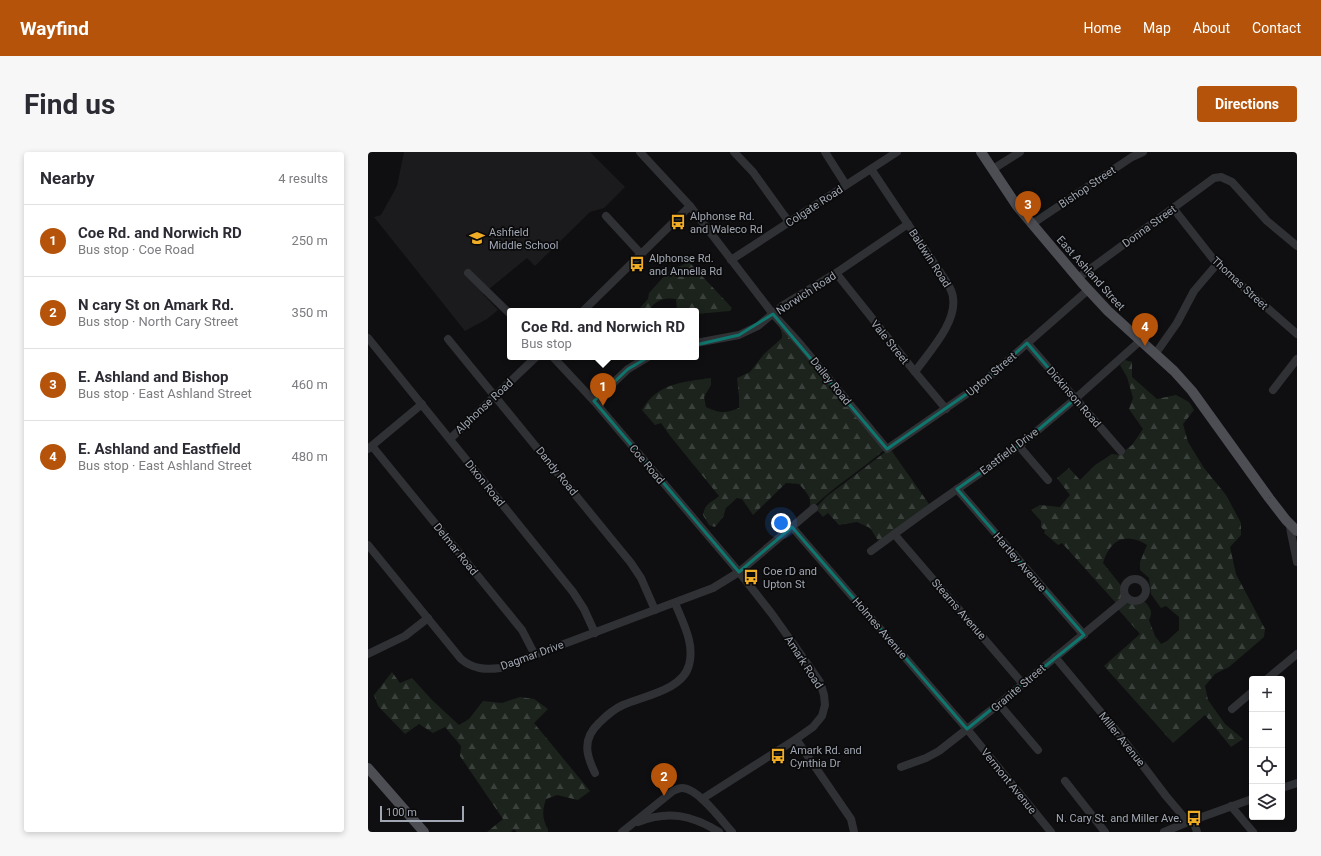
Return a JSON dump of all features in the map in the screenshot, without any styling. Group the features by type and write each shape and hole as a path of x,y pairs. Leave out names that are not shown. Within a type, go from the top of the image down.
{"main road":[{"name":"East Ashland Street","path":"981,152 1017,206 1088,290 1140,341 1156,353 1192,391 1269,498 1294,529"},
{"path":"368,768 424,832"}],"street":[{"name":"Dailey Road","path":"640,152 690,206 773,314 801,345 887,449"},
{"path":"734,152 753,172 789,222"},
{"path":"825,152 846,185"},
{"name":"Colgate Road","path":"731,260 897,152"},
{"path":"993,170 1020,152"},
{"name":"Bishop Street","path":"1032,224 1132,157 1143,152"},
{"name":"Baldwin Road","path":"871,169 946,280 953,298 952,312 946,328 915,372"},
{"name":"Donna Street","path":"1078,278 1214,178 1221,177 1232,182 1267,221 1297,246"},
{"path":"586,308 690,206"},
{"name":"Thomas Street","path":"1173,208 1217,264 1297,334"},
{"path":"606,216 641,254"},
{"name":"Norwich Road","path":"699,343 739,335 758,326 782,306 836,273 908,224"},
{"path":"1156,353 1177,323 1194,291 1217,264"},
{"path":"468,273 507,311"},
{"name":"Vale Street","path":"836,273 946,409"},
{"name":"Upton Street","path":"887,449 981,384 1088,290"},
{"name":"Dandy Road","path":"448,339 632,563 642,578 655,610"},
{"name":"Eastfield Drive","path":"871,552 1019,446 1075,399 1140,341"},
{"name":"Dixon Road","path":"369,343 422,404 573,592 584,609 595,633"},
{"name":"Dickinson Road","path":"1027,343 1121,451"},
{"path":"1272,390 1297,359"},
{"name":"Alphonse Road","path":"450,439 533,360"},
{"name":"Coe Road","path":"556,360 594,401 739,572"},
{"path":"594,401 628,369 643,360"},
{"path":"370,447 422,404"},
{"path":"1019,446 1048,480"},
{"name":"Delmar Road","path":"370,447 517,624 526,637 535,655"},
{"name":"Hartley Avenue","path":"957,489 1084,634"},
{"path":"739,572 814,508"},
{"name":"Holmes Avenue","path":"792,527 967,729"},
{"path":"1294,529 1292,540 1297,562"},
{"name":"Stearns Avenue","path":"895,535 1023,684"},
{"name":"Dagmar Drive","path":"368,545 462,659 474,667 482,669 500,668 675,603 713,588 739,572"},
{"name":"Amark Road","path":"702,799 813,727 822,716 825,705 820,682 772,614 739,572"},
{"name":"Granite Street","path":"901,767 926,758 939,751 999,704 1127,598"},
{"path":"595,773 589,762 587,753 591,732 597,725 622,705 666,689 687,672 691,657 690,646 688,635 675,603"},
{"path":"368,654 405,636 428,618"},
{"path":"1271,676 1297,654"},
{"name":"Miller Avenue","path":"1055,658 1119,734 1166,796 1191,821"},
{"path":"1232,709 1249,695"},
{"path":"999,704 1038,750"},
{"name":"Vermont Avenue","path":"967,729 1051,832"},
{"path":"796,739 850,818 854,832"},
{"path":"1065,781 1105,832"},
{"path":"1285,787 1297,782"},
{"path":"622,832 672,791 681,788 689,790 702,799 732,832"},
{"path":"1164,832 1249,799"},
{"path":"1231,806 1253,832"},
{"path":"629,827 645,819 671,816 688,817 705,823 718,832"},
{"path":"1191,821 1197,832"}],"highlighted area":[{"path":"773,314 887,449 981,384 1027,343 1075,399 1019,446 957,489 1084,635 967,729 792,527 739,572 594,401 628,369 652,355 739,335"}],"shaded area":[{"name":"Ashfield Middle School","path":"404,152 590,152 625,187 604,208 590,212 535,266 527,258 483,294 498,310 487,319 465,331 374,217 381,215 397,186"}],"green space":[{"path":"689,262 732,308 730,311 699,314 699,308 677,308 676,299 668,298 660,300 650,308 640,308 648,299 649,293 669,271"},
{"path":"780,326 884,450 814,506 809,508 809,498 799,484 786,483 753,515 742,499 737,498 726,508 723,517 715,527 709,525 703,515 705,508 719,496 661,423 655,425 642,410 655,394 663,389 672,385 711,378 711,385 704,397 706,407 722,412 739,408 737,378 750,372 764,354 782,338"},
{"path":"1125,360 1132,362 1132,377 1157,399 1176,395 1189,402 1194,410 1183,424 1188,442 1204,468 1226,495 1241,523 1241,535 1230,547 1236,574 1265,629 1264,637 1229,667 1215,674 1205,686 1208,700 1225,724 1243,739 1231,747 1205,715 1173,743 1104,666 1140,634 1117,608 1126,602 1145,602 1147,604 1151,613 1149,620 1155,636 1161,644 1167,641 1179,630 1179,617 1166,606 1161,608 1151,594 1149,578 1140,570 1140,562 1147,545 1132,539 1120,540 1114,543 1106,555 1103,563 1123,588 1123,596 1116,603 1062,543 1058,545 1044,533 1045,531 1041,527 1041,521 1031,510 1040,505 1060,507 1070,495 1057,478 1069,468 1080,480 1095,465 1112,454 1119,455 1132,445 1143,429 1129,409 1133,398 1127,377 1120,365"},
{"path":"891,450 929,504 879,542 870,528 857,522 839,525 828,513 823,517 818,511 813,514 812,512 826,497 884,453"},
{"path":"392,672 400,683 412,678 432,700 459,725 469,719 483,701 502,703 520,697 534,699 548,709 534,723 590,791 578,800 557,795 546,799 543,815 548,832 517,832 514,829 511,832 487,832 503,819 460,756 461,746 445,727 433,733 419,724 405,734 378,706 374,695"}],"place":[{"name":"Alphonse Rd. and Waleco Rd","path":"678,222"},
{"name":"E. Ashland and Bishop","path":"1028,224"},
{"name":"Ashfield Middle School","path":"477,238"},
{"name":"Alphonse Rd. and Annella Rd","path":"637,264"},
{"name":"E. Ashland and Eastfield","path":"1145,346"},
{"name":"Coe Rd. and Norwich RD","path":"603,406"},
{"name":"Coe rD and Upton St","path":"751,577"},
{"name":"Amark Rd. and Cynthia Dr","path":"778,756"},
{"name":"N cary St on Amark Rd.","path":"664,796"},
{"name":"N. Cary St. and Miller Ave.","path":"1194,818"}]}
